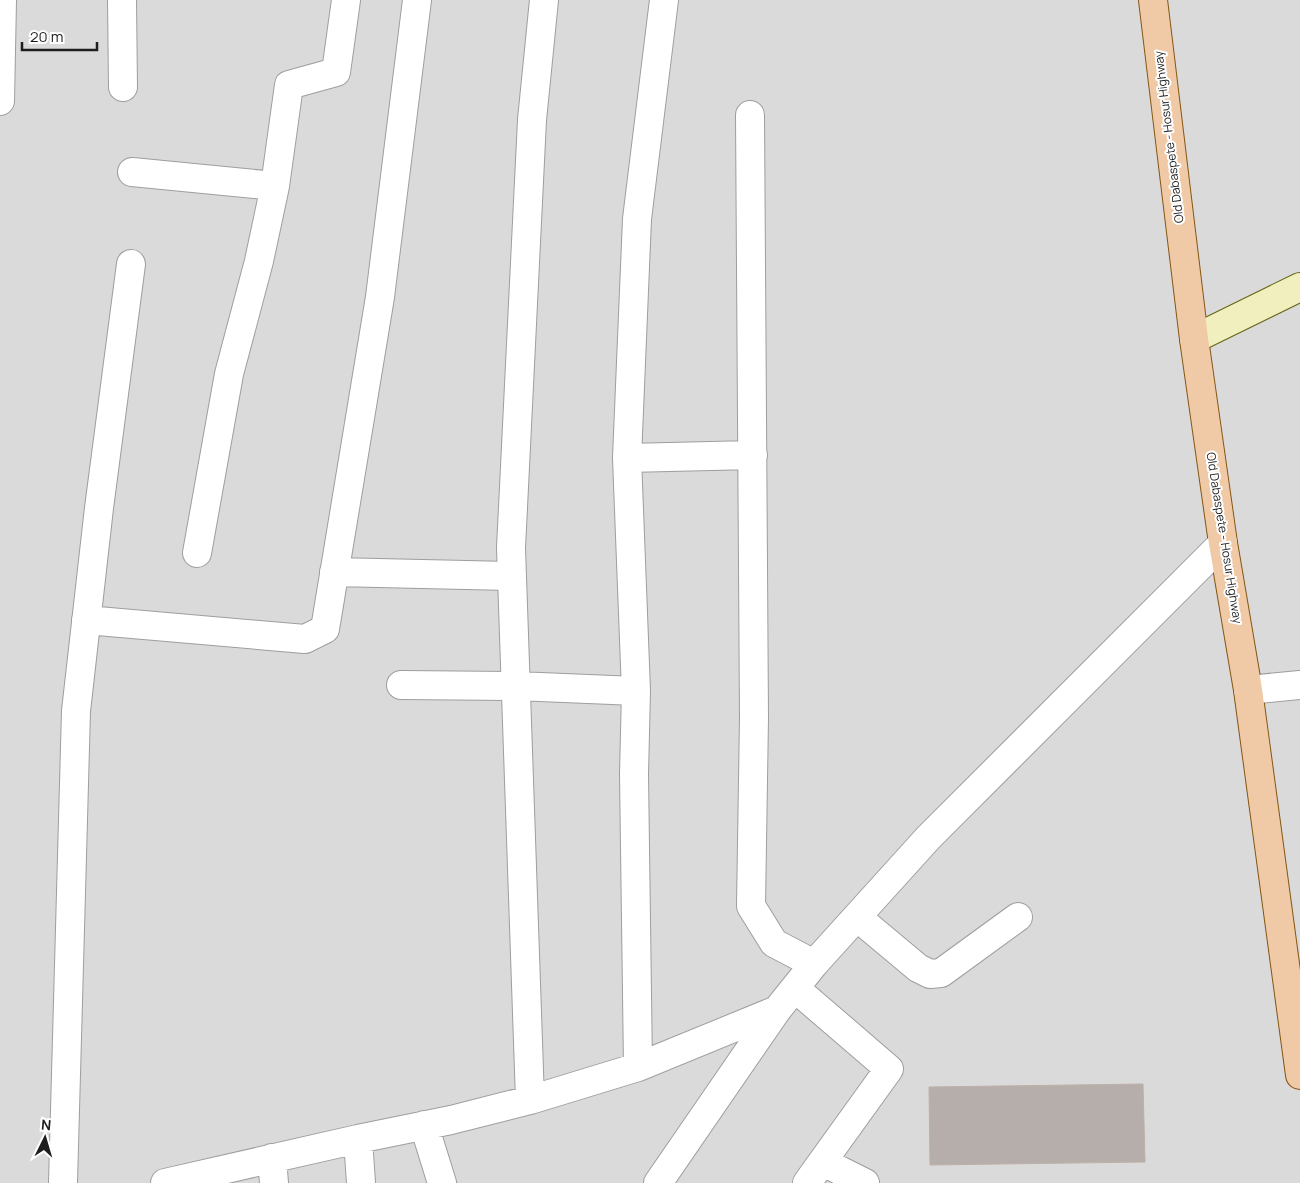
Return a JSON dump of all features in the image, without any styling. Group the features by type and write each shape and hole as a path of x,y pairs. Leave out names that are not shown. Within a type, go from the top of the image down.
{"main road":[{"name":"Old Dabaspete - Hosur Highway","path":"1153,0 1194,339 1223,543 1248,690 1300,1075"}],"street":[{"path":"0,102 2,0"},
{"path":"122,0 123,87"},
{"path":"197,553 229,374 259,261 275,186 289,85 336,72 346,0"},
{"path":"86,620 305,639 324,629 380,297 417,0"},
{"path":"530,1100 511,539 531,130 544,0"},
{"path":"638,1067 634,774 636,691 627,458 637,219 664,0"},
{"path":"750,115 754,718 751,906 774,942 814,964"},
{"path":"132,172 275,186"},
{"path":"64,1183 76,711 99,508 131,264"},
{"path":"1194,339 1300,287"},
{"path":"627,458 753,455"},
{"path":"658,1183 777,1010 796,989 814,964 928,838 1223,543"},
{"path":"334,572 512,576"},
{"path":"401,685 516,686 636,691"},
{"path":"1248,690 1300,685"},
{"path":"857,918 918,968 930,974 940,973 1018,916"},
{"path":"796,989 889,1069 815,1173 865,1183"},
{"path":"174,1182 273,1171 358,1138 424,1125 530,1100 638,1067 777,1010"},
{"path":"424,1125 442,1183"},
{"path":"358,1138 361,1183"}],"shaded area":[{"path":"0,0 1300,0 1300,1183 0,1183"}],"building":[{"path":"1143,1084 1145,1162 930,1165 929,1087"}]}
